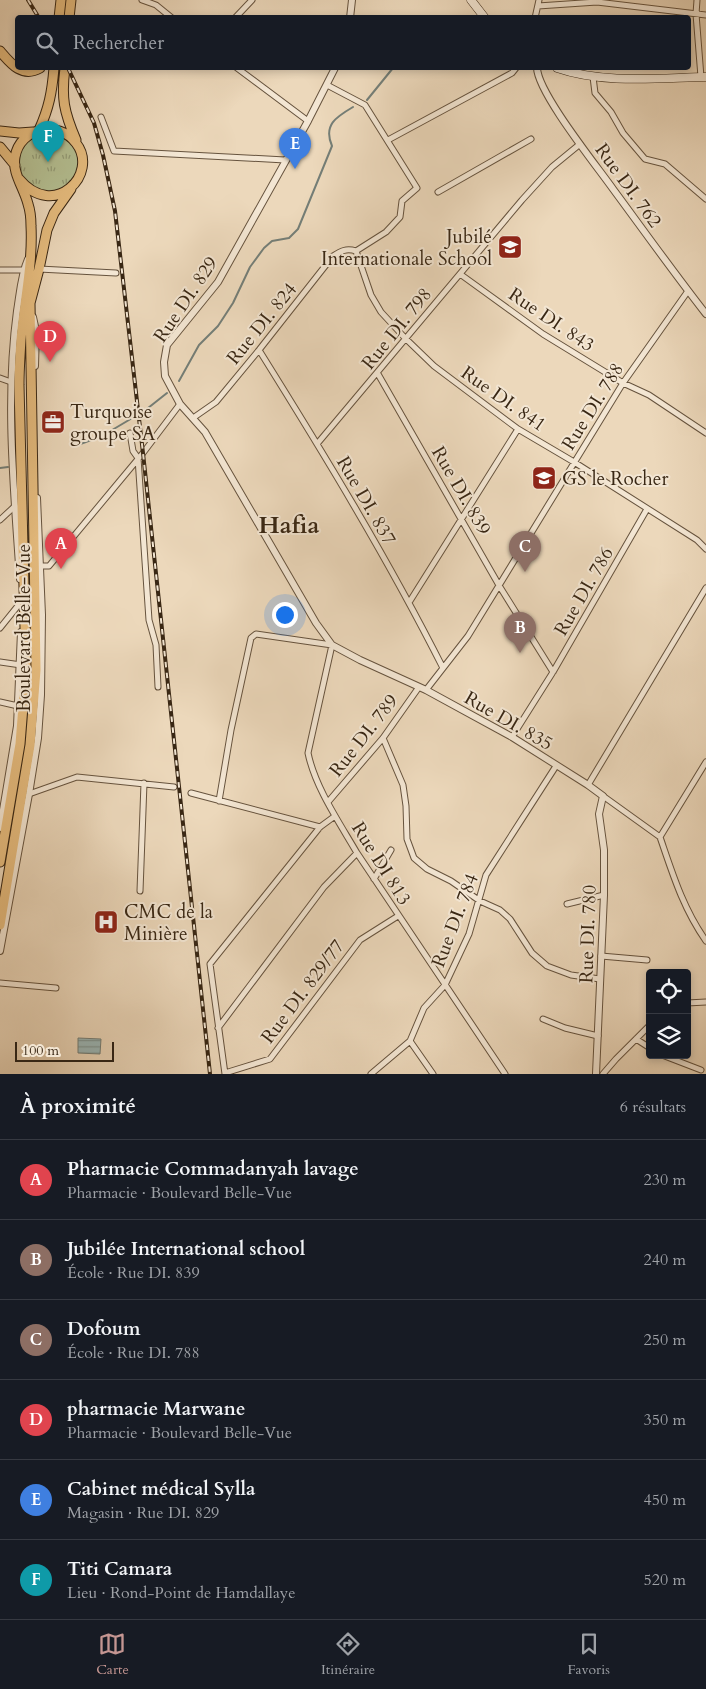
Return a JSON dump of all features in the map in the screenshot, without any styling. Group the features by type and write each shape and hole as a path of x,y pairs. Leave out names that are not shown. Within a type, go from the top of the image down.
{"main road":[{"path":"59,15 61,0"},
{"path":"69,15 71,0"},
{"path":"471,0 483,15"},
{"path":"0,51 15,67"},
{"path":"19,70 35,70"},
{"path":"54,70 48,111 36,131 21,142 15,157 19,179 27,188 37,194 50,196 62,193 72,186 79,177 82,166 82,155 63,104 65,70"},
{"path":"564,70 592,77 703,77"},
{"path":"0,131 4,133 19,133 50,128 61,130 78,144"},
{"path":"0,147 15,165"},
{"name":"Boulevard Belle-Vue","path":"0,862 20,744 26,668 19,385 21,340 32,251 29,205 19,179"},
{"name":"Boulevard Belle-Vue","path":"0,925 30,745 36,670 30,303 47,230 54,214 72,186"}],"street":[{"path":"142,0 157,2 169,15"},
{"path":"238,15 252,0"},
{"path":"350,15 352,0"},
{"path":"536,15 539,0"},
{"path":"697,0 696,14 703,77"},
{"path":"538,6 597,1 706,15"},
{"path":"240,70 308,121"},
{"name":"Rue DI. 829","path":"332,645 316,623 205,432 180,404 165,376 164,362 167,345 218,282 308,121 334,70"},
{"path":"327,85 365,105 388,140 514,70"},
{"name":"Rue DI. 762","path":"537,70 537,75 553,105 580,144 706,314"},
{"path":"592,77 595,93 611,112 623,133 645,159 666,164 706,199"},
{"path":"101,117 114,150 285,160"},
{"path":"438,192 530,139"},
{"name":"Rue DI. 824","path":"194,418 216,402 333,256 343,250 353,250 386,232 400,217 402,201 417,188 388,140"},
{"name":"Rue DI. 798","path":"317,444 552,167 580,144"},
{"name":"Rue DI. 841","path":"353,250 371,295 381,312 434,366 518,429 697,540 706,549"},
{"name":"Boulevard Belle-Vue","path":"0,828 17,726 22,602 15,506 11,382 23,270 32,251"},
{"path":"39,269 116,273"},
{"path":"0,270 23,270"},
{"name":"Rue DI. 843","path":"460,274 543,334 623,383 649,395 706,433"},
{"name":"Rue DI. 788","path":"426,690 468,636 500,587 623,383 688,291"},
{"name":"Boulevard Belle-Vue","path":"0,951 38,738 41,695 42,614 34,401 36,331 30,303"},
{"name":"Rue DI. 837","path":"259,350 410,601 443,668"},
{"name":"Rue DI. 839","path":"378,374 500,587 553,672"},
{"path":"0,378 11,382"},
{"path":"40,566 49,566 180,404"},
{"path":"410,601 518,429"},
{"path":"130,433 133,451 138,458 149,620 156,645 158,687"},
{"path":"0,520 15,506"},
{"name":"Rue DI. 786","path":"512,738 648,510"},
{"path":"588,785 706,588"},
{"path":"0,628 22,602"},
{"path":"219,801 231,730 251,638 256,634 332,645"},
{"name":"Rue DI. 835","path":"332,645 426,690 512,738 588,785 660,837"},
{"name":"Rue DI 813","path":"332,645 308,753 310,765 335,816 357,853 505,1074"},
{"path":"0,662 20,665"},
{"name":"Rue DI. 789","path":"328,802 383,738 419,687"},
{"path":"0,702 18,706"},
{"path":"383,738 403,785 407,839 414,858 427,869 451,880 480,901 500,910 510,919 532,953 547,966 571,975 600,978"},
{"path":"706,762 660,837 674,880 692,921 706,940"},
{"name":"Rue DI. 784","path":"371,1074 410,1041 424,1008 445,985 460,957 480,901 486,875 556,766"},
{"path":"29,794 77,777 174,787"},
{"path":"140,891 144,783"},
{"path":"191,793 320,827"},
{"name":"Rue DI. 780","path":"596,1074 604,895 604,850 599,814 602,796"},
{"path":"225,1074 210,964 320,827 335,816"},
{"path":"374,878 391,850"},
{"path":"218,1028 324,887 357,853"},
{"path":"567,904 604,895"},
{"name":"Rue DI. 829/77","path":"225,1074 270,1059 360,940 398,916"},
{"path":"601,956 647,960"},
{"path":"0,983 56,988"},
{"path":"691,1003 706,1002"},
{"path":"543,1019 565,1028 598,1036"},
{"path":"604,1074 646,1030"},
{"path":"636,1039 646,1045"},
{"path":"410,1041 432,1074"},
{"path":"672,1059 701,1070"}],"green space":[{"path":"61,133 79,152 78,174 63,190 42,193 24,181 17,166 20,149 35,134"}],"water":[{"path":"78,1038 101,1039 100,1054 78,1053"}],"waterway":[{"path":"367,100 391,70"},
{"path":"179,381 199,345 218,326 233,303 250,267 264,248 272,241 289,238 298,229 332,146 329,132 330,127 341,114 353,107"},
{"path":"143,412 167,393"},
{"path":"75,446 102,436 134,417"},
{"path":"0,468 8,467"}],"railway":[{"path":"28,0 37,15"},
{"path":"69,70 94,123 115,211 210,1074"}],"place":[{"name":"Titi Camara","path":"48,162"},
{"name":"Cabinet médical Sylla","path":"295,169"},
{"name":"Jubilé Internationale School","path":"510,247"},
{"name":"pharmacie Marwane","path":"50,362"},
{"name":"Turquoise groupe SA","path":"53,422"},
{"name":"GS le Rocher","path":"544,478"},
{"name":"Pharmacie Commadanyah lavage","path":"61,569"},
{"name":"Dofoum","path":"525,572"},
{"name":"Jubilée International school","path":"520,653"},
{"name":"CMC de la Minière","path":"106,922"}],"district":[{"name":"Hafia","path":"289,525"}]}
